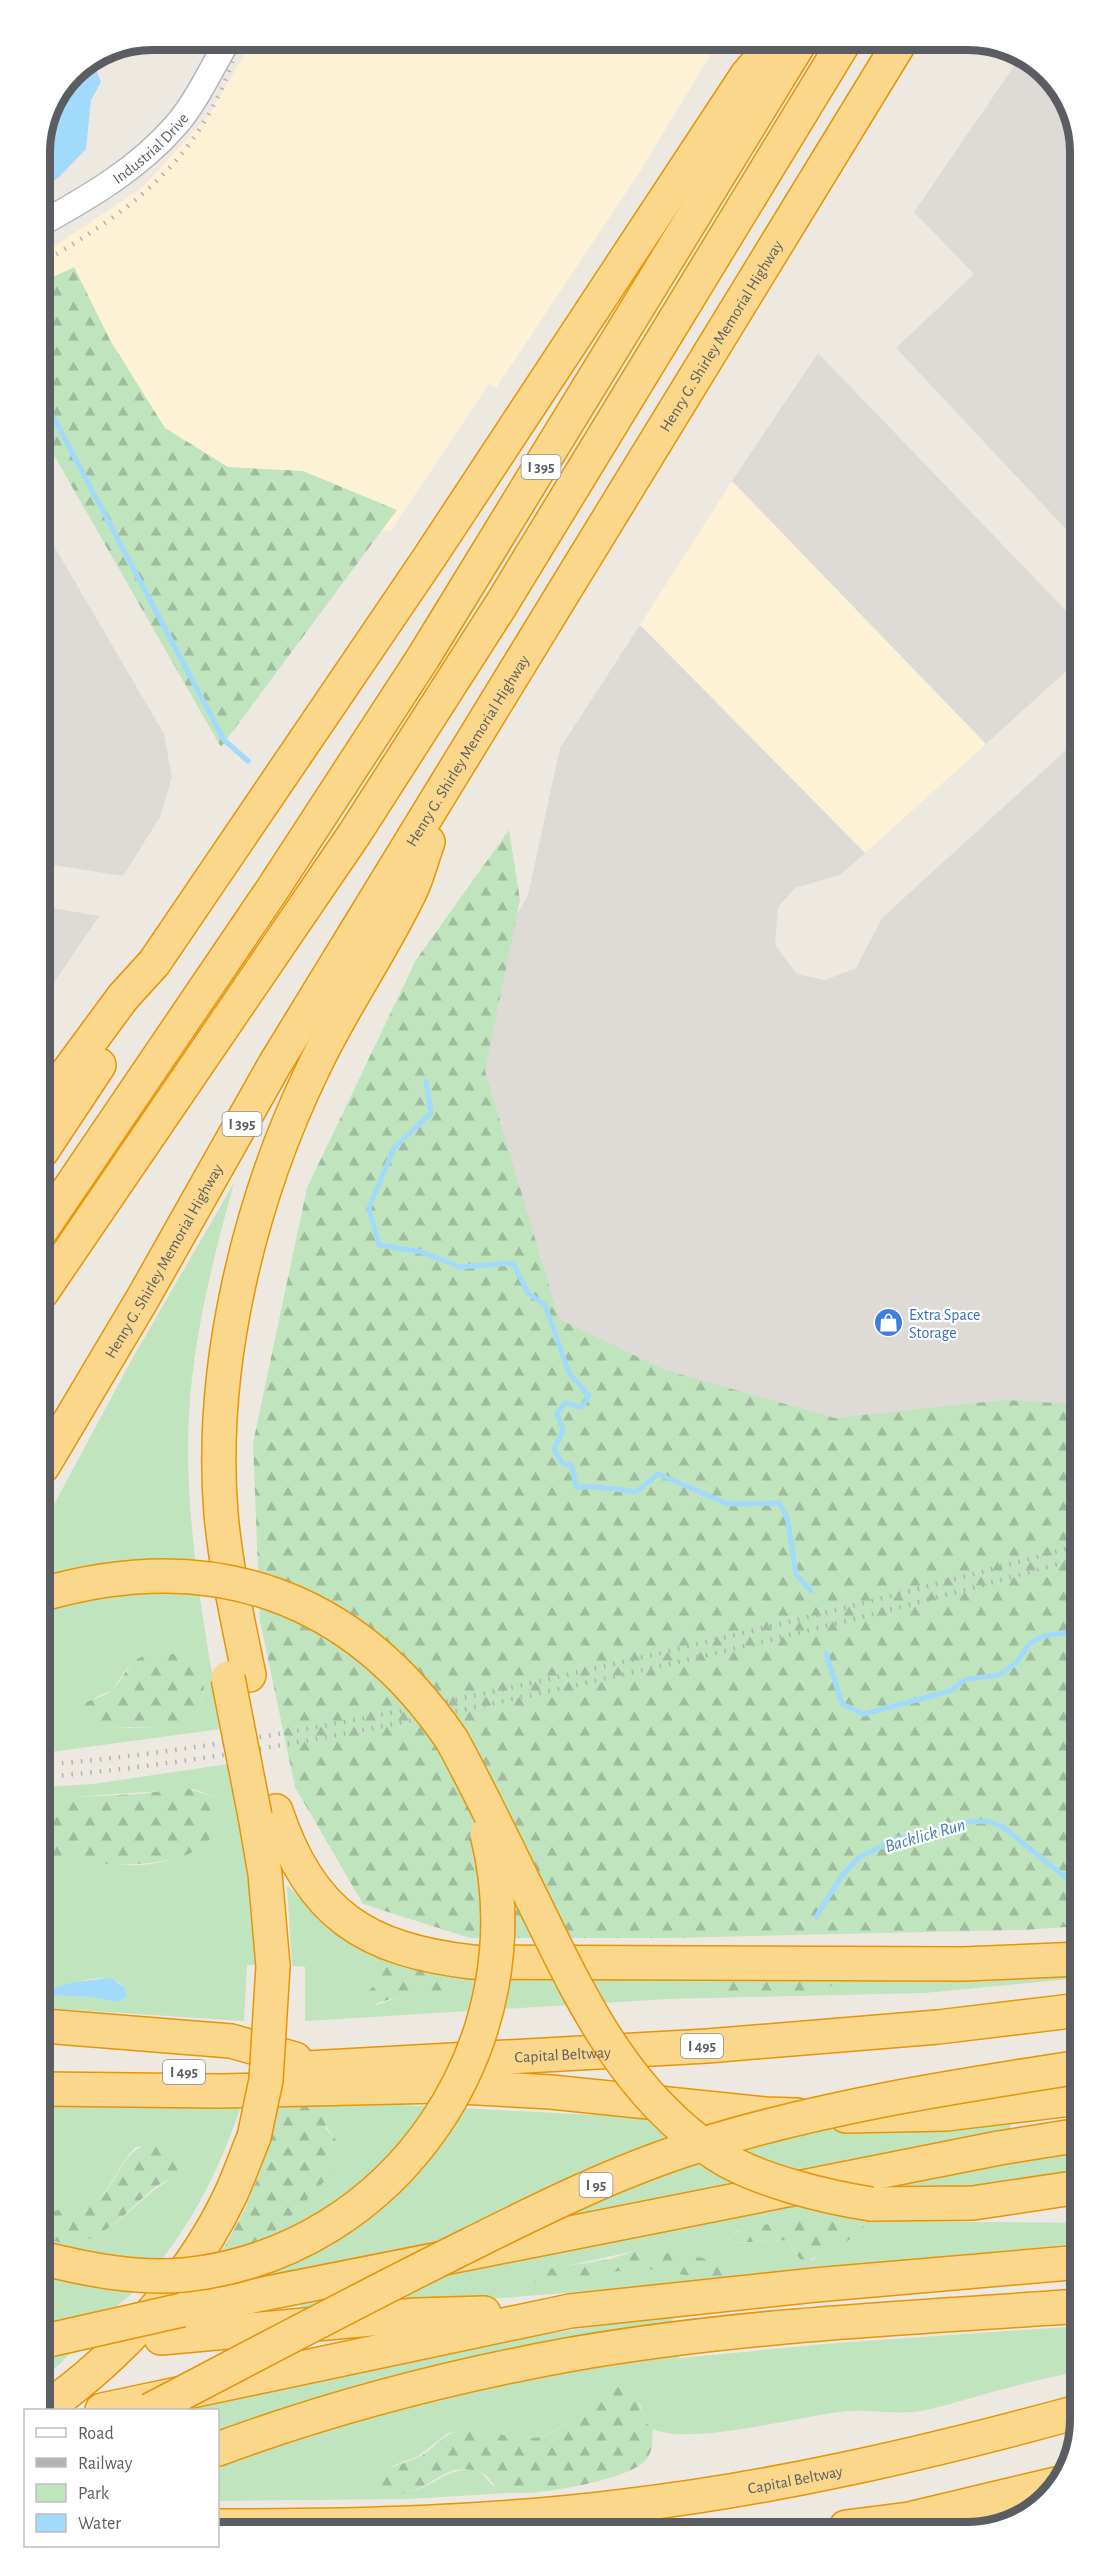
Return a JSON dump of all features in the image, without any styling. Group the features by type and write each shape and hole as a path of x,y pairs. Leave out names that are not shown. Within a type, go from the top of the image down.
{"highway":[{"path":"50,1096 123,997 154,963 429,558 747,75 768,50"},
{"name":"I 395","path":"50,1217 272,890 423,658 795,50"},
{"path":"50,1280 355,833 501,605 839,50"},
{"name":"Henry G. Shirley Memorial Highway","path":"50,1454 143,1298 275,1064 895,50"},
{"path":"50,2406 78,2386 125,2341 163,2299 198,2251 230,2197 254,2137 266,2080 273,1966 266,1885 266,1814 238,1677 221,1512 222,1410 238,1289 275,1161 313,1068 412,888 447,785"},
{"path":"50,1139 136,1009 154,963"},
{"path":"50,1303 128,1168"},
{"path":"50,1592 87,1581 140,1576 201,1577 257,1587 298,1602 371,1649 404,1678 430,1707 474,1780 578,1995 606,2043 647,2092 678,2124 717,2155 794,2187 832,2198 872,2204 1070,2211"},
{"path":"50,2260 86,2269 136,2275 183,2275 235,2266 283,2249 321,2232 368,2198 402,2166 431,2131 457,2090 477,2045 492,1994 499,1943 499,1896 493,1855 474,1780"},
{"path":"266,1814 308,1881 330,1906 359,1930 395,1947 434,1958 484,1962 963,1964 1070,1959"},
{"name":"Capital Beltway","path":"50,2066 180,2072 707,2046 938,2027 1070,2011"},
{"path":"50,2026 231,2041 323,2066"},
{"name":"I 95","path":"152,2409 380,2290 546,2207 696,2146 925,2091 1070,2069"},
{"path":"50,2089 219,2091 442,2086 551,2092 765,2114 855,2116 946,2114 1070,2099"},
{"path":"50,2340 182,2310 987,2150 1070,2137"},
{"path":"872,2204 973,2203 1070,2188"},
{"path":"50,2352 161,2338 416,2315 570,2311 815,2285 1070,2263"},
{"path":"219,2449 327,2411 396,2391 558,2357 679,2339 852,2322 1070,2307"},
{"path":"107,2409 570,2311"},
{"name":"Capital Beltway","path":"458,2521 515,2518 626,2506 743,2489 982,2438 1070,2414"},
{"path":"886,2522 909,2519 1045,2486"}],"street":[{"name":"Industrial Drive","path":"50,219 95,194 126,173 176,125 222,50"}],"shaded area":[{"path":"247,50 713,50 641,170 496,388 489,384 390,532 79,483 50,431 50,249 142,188 208,116"},
{"path":"1017,62 1041,79 1060,106 1070,138 1070,534 896,348 974,274 914,212"},
{"path":"818,353 1070,615 1070,667 986,744 732,481"},
{"path":"732,481 986,744 865,853 640,625"},
{"path":"50,539 164,734 172,777 160,817 123,876 50,864"},
{"path":"640,625 865,853 840,875 795,888 778,907 775,945 797,974 825,980 856,968 882,918 1070,746 1070,1480 287,1439 492,958 528,895 560,748"},
{"path":"50,908 99,916 50,989"}],"green space":[{"path":"74,267 110,340 165,428 228,467 303,471 397,510 221,747 50,448 50,278"},
{"path":"509,830 520,900 485,1071 559,1319 665,1370 835,1418 1004,1400 1070,1404 1070,1927 1023,1930 667,1938 470,1938 363,1904 295,1787 260,1621 253,1443 307,1188 416,960"},
{"path":"234,1183 209,1281 196,1347 188,1448 194,1554 221,1729 50,1752 50,1512 132,1359","holes":["155,1653 181,1656 198,1669 203,1679 204,1689 195,1714 171,1725 157,1727 127,1728 85,1724 86,1702 112,1690 128,1667"]},
{"path":"155,1653 181,1656 191,1661 198,1669 203,1678 204,1689 195,1714 180,1723 163,1727 109,1727 80,1722 78,1713 82,1705 109,1692 132,1663 145,1655"},
{"path":"228,1764 252,1895 257,1965 247,1965 244,2021 50,2008 50,1995 92,1997 118,2002 127,1997 124,1987 116,1981 96,1978 50,1989 50,1858 134,1865 170,1860 198,1847 208,1838 215,1827 218,1813 214,1797 194,1789 77,1797 50,1809 50,1787 93,1784"},
{"path":"186,1788 214,1797 218,1812 216,1828 206,1843 189,1854 168,1860 144,1864 119,1864 50,1858 50,1809 77,1797 138,1794"},
{"path":"287,1886 344,1933 737,1974 720,1996 738,1992 796,1991 825,1979 1070,1968 1070,1979 924,1993 667,1999 305,2021 305,1967 292,1966","holes":["393,1965 441,1974 458,1993 398,1997 377,2005 360,1996 372,1989"]},
{"path":"393,1965 457,1976 461,1978 461,1991 454,1994 398,1997 367,2006 359,2003 357,1999 376,1985 385,1968"},
{"path":"726,1979 825,1979 833,1985 806,1992 720,1996 720,1985"},
{"path":"280,2099 324,2101 326,2129 339,2143 339,2158 330,2175 280,2228 262,2239 221,2252 242,2215 258,2178"},
{"path":"243,2100 212,2179 199,2204 168,2251 131,2294 99,2321 50,2373 50,2238 62,2243 79,2242 95,2236 169,2180 168,2145 136,2147 102,2195 95,2201 81,2209 50,2212 50,2102"},
{"path":"324,2101 847,2128 1009,2120 1012,2131 195,2295 221,2252 262,2239 280,2228 337,2163 334,2138 324,2123"},
{"path":"148,2145 168,2145 177,2148 183,2161 182,2166 172,2178 154,2188 118,2220 90,2239 75,2243 60,2243 50,2238 50,2212 84,2207 97,2200 126,2160 139,2148"},
{"path":"1070,2149 1070,2175 972,2190 855,2188"},
{"path":"796,2202 870,2219 1070,2223 1070,2244 690,2283 300,2314 300,2302","holes":["839,2215 864,2226 852,2238 812,2260 796,2254 787,2240 740,2243 734,2232 781,2222","635,2251 668,2253 712,2260 728,2273 704,2275 635,2268 559,2282 533,2283 552,2269"]},
{"path":"839,2215 864,2226 844,2243 807,2260 800,2259 787,2240 733,2243 726,2239 732,2234 760,2226"},
{"path":"635,2251 702,2258 727,2264 733,2268 726,2274 715,2277 634,2268 561,2283 534,2283 526,2278 526,2273 530,2272 610,2259"},
{"path":"672,2315 679,2358 836,2343 1070,2327 1070,2374 916,2412 849,2411 747,2428 691,2434 668,2433 651,2428 645,2421 639,2402 626,2386 613,2387 602,2391 567,2422 546,2435 525,2438 466,2431 448,2433 417,2457 392,2466 405,2493 425,2487 450,2474 469,2470 481,2472 492,2485 507,2493 408,2499 219,2501 219,2409 180,2409 531,2336"},
{"path":"626,2386 636,2396 648,2425 653,2429 651,2450 646,2460 620,2474 578,2486 517,2493 505,2492 481,2472 469,2470 449,2472 422,2487 403,2493 385,2490 376,2482 381,2472 422,2455 450,2434 471,2431 527,2438 547,2435 567,2422 602,2391"}],"water":[{"path":"95,67 101,82 91,100 86,149 59,177 50,183 50,145 53,125 60,106 71,89"},
{"path":"110,1978 124,1987 127,1997 118,2002 92,1997 50,1995 50,1989 75,1982"}],"waterway":[{"path":"50,411 224,740 248,761"},
{"path":"426,1082 431,1113 394,1148 369,1208 379,1245 422,1252 460,1267 513,1263 528,1293 545,1305 569,1373 589,1396 582,1407 565,1403 557,1413 563,1430 554,1450 562,1463 572,1466 576,1487 599,1487 636,1492 658,1474 728,1504 779,1503 787,1517 796,1574 811,1591"},
{"path":"826,1653 842,1704 864,1714 950,1691 966,1679 999,1675 1016,1663 1030,1643 1044,1636 1070,1632"},
{"name":"Backlick Run","path":"816,1917 841,1877 858,1858 897,1839 929,1835 951,1825 969,1822 986,1821 1003,1827 1070,1881"}],"railway":[{"path":"50,258 109,220 138,198 164,173 188,146 208,115 236,50"},
{"path":"50,1764 115,1758 259,1737 473,1696 789,1622 1070,1547"},
{"path":"50,1776 227,1754 349,1733 471,1708 806,1631 1070,1561"}],"place":[{"name":"Extra Space Storage","path":"888,1323"}]}
